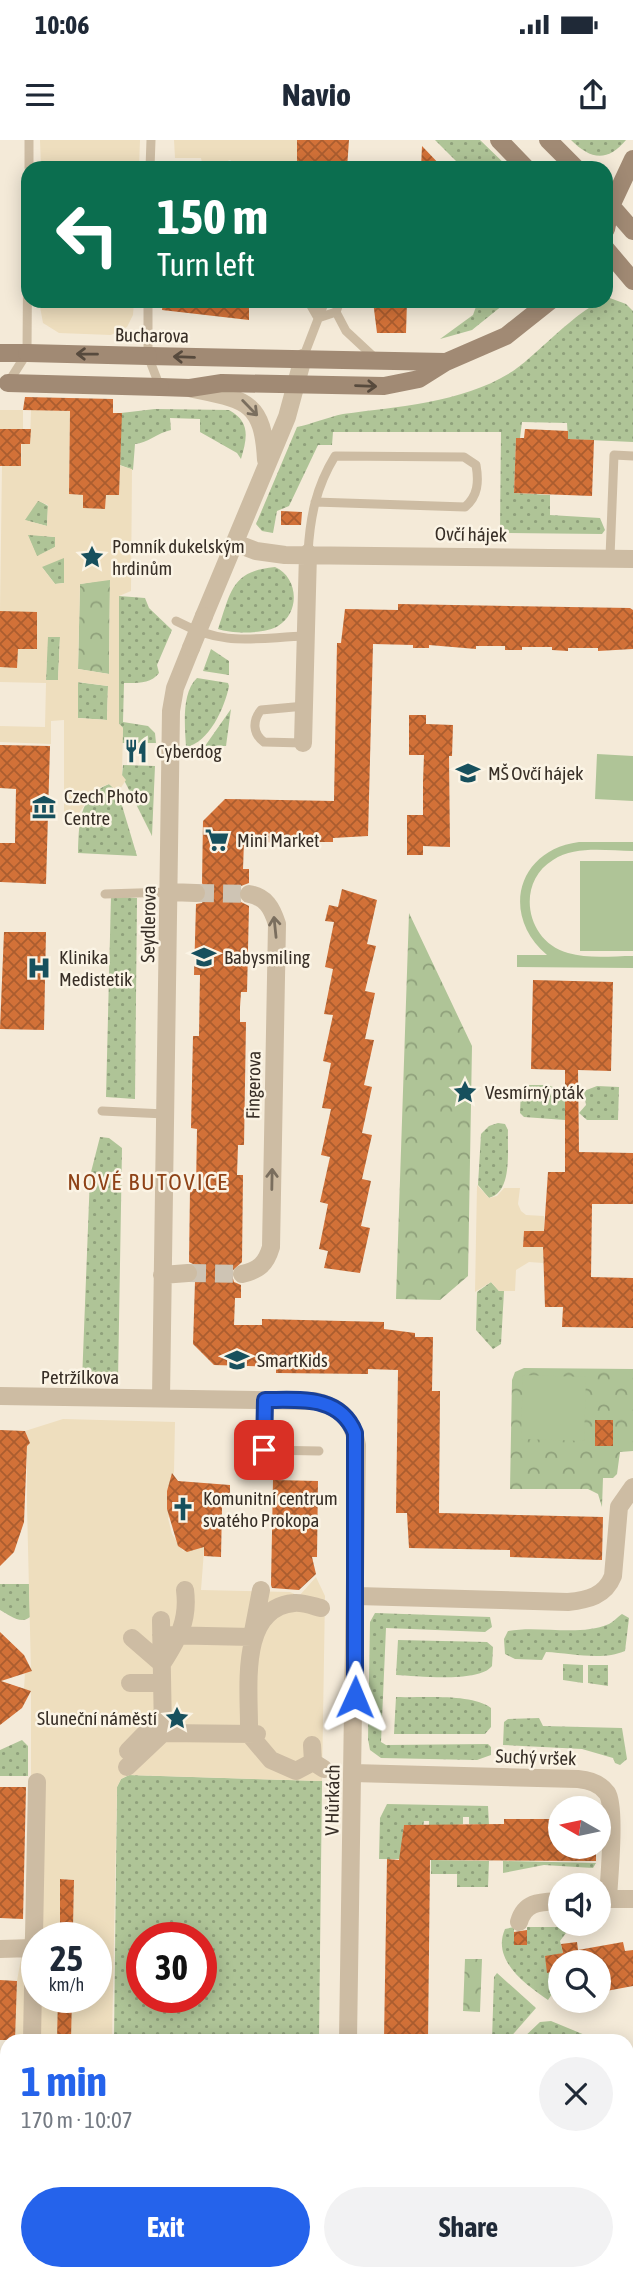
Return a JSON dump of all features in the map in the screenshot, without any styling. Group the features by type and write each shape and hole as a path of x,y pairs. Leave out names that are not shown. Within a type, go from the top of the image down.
{"main road":[{"path":"499,140 519,161"},
{"path":"548,140 569,161"},
{"path":"613,194 633,159"},
{"path":"613,208 631,224 613,237"},
{"path":"613,257 633,281"},
{"name":"Bucharova","path":"0,353 446,362 467,356 506,336 541,308"},
{"name":"Bucharova","path":"4,383 190,388 222,383 384,386 419,379 446,362"}],"street":[{"path":"298,385 303,358"},
{"name":"Seydlerova","path":"161,1398 170,745 175,688 298,385"},
{"name":"Seydlerova","path":"190,388 240,398 253,408 265,433 266,469"},
{"name":"Ovčí hájek","path":"235,544 270,554 633,559"},
{"path":"303,743 308,553"},
{"path":"169,892 196,893"},
{"name":"Fingerova","path":"242,1274 257,1270 267,1260 271,1247 272,1220 277,924 272,910 263,899 249,894"},
{"path":"162,1275 188,1273"},
{"name":"Petržílkova","path":"0,1396 161,1398"},
{"name":"V Hůrkách","path":"161,1398 315,1401 338,1409 351,1422 357,1445 357,1596 348,2034"},
{"path":"357,1596 568,1602 591,1598 609,1586 613,1576 619,1507 633,1487"},
{"path":"162,1664 181,1635 188,1609 185,1590"},
{"path":"261,1590 252,1636 258,1684 255,1734 271,1760 296,1771 317,1758"},
{"path":"252,1636 269,1610 295,1602 321,1607"},
{"path":"127,1759 163,1724 161,1628 181,1635 252,1636"},
{"path":"132,1638 162,1664"},
{"path":"130,1683 162,1683"},
{"path":"163,1724 255,1734"},
{"name":"Suchý vršek","path":"353,1773 578,1779 597,1784 607,1793 611,1807 605,1873"},
{"path":"34,1922 37,1782"},
{"name":"Suchý vršek","path":"611,1898 633,1899"},
{"path":"519,1922 526,1907 535,1902 548,1901"},
{"path":"32,2013 32,2034"}],"lane":[{"path":"29,140 29,161"},
{"path":"150,140 150,161"},
{"path":"4,383 27,353 27,308"},
{"path":"148,308 148,356 160,387"},
{"path":"312,308 318,318"},
{"path":"303,358 322,308"},
{"path":"337,308 336,312 346,331 380,362"},
{"path":"318,318 336,312"},
{"path":"610,557 614,455 633,456"},
{"path":"308,553 309,520 314,502 323,475 335,456 464,457 476,466 478,480 474,499 465,507 314,502"},
{"path":"176,621 202,635 226,640 306,636"},
{"path":"303,743 264,742 256,733 255,726 261,710 305,706"},
{"path":"105,894 169,892"},
{"path":"102,1111 165,1114"},
{"path":"265,1400 264,1450 319,1451"}],"green space":[{"path":"435,140 480,140 502,161 456,161"},
{"path":"571,140 626,140 612,152 598,156 585,151"},
{"path":"613,299 626,304 633,311 633,442 568,439 567,423 522,422 520,438 516,438 514,493 550,495 550,515 600,518 605,530 602,534 500,533 501,432 333,432 332,445 318,445 289,506 277,511 273,533 262,531 256,524 297,427 343,414 452,397 494,382 522,364 590,308 613,308"},
{"path":"476,308 499,308 472,330 440,339 473,315"},
{"path":"155,409 229,410 241,420 246,431 241,459 237,453 200,432 200,419 170,418 171,430 135,444 133,470 120,465 121,413"},
{"path":"38,500 48,506 47,526 24,520"},
{"path":"27,534 55,537 55,547 37,557"},
{"path":"64,557 64,583 55,584 41,566"},
{"path":"275,567 288,578 294,595 293,604 285,620 272,629 257,632 218,629 230,594 241,579 260,569"},
{"path":"110,579 109,674 78,669 80,584"},
{"path":"119,596 145,598 149,608 172,630 157,665 159,673 156,677 139,683 124,683 123,722 148,726 155,733 156,743 122,743 123,728 119,724"},
{"path":"47,637 60,637 58,680 46,680"},
{"path":"211,649 229,661 229,675 203,671"},
{"path":"197,678 228,683 229,686 215,723 202,739 186,747 186,701"},
{"path":"77,682 108,686 107,720 78,718"},
{"path":"231,709 226,746 205,746"},
{"path":"597,754 633,756 633,801 595,799"},
{"path":"123,765 155,766 152,836 122,776"},
{"path":"109,784 118,792 137,856 78,853 82,812 91,796"},
{"path":"579,842 633,842 633,851 572,852 553,860 541,870 533,883 530,911 535,925 554,947 584,956 633,956 633,968 517,967 517,955 547,955 532,939 523,922 520,904 522,887 529,871 541,857 558,848"},
{"path":"580,861 633,861 633,951 580,951"},
{"path":"111,896 137,898 135,1099 106,1097"},
{"path":"409,913 472,1046 468,1276 440,1300 396,1299"},
{"path":"527,1085 547,1085 565,1091 565,1120 524,1117 520,1113 521,1089"},
{"path":"597,1086 619,1087 618,1120 587,1120 579,1113 586,1105 584,1091"},
{"path":"505,1124 508,1130 507,1170 502,1188 489,1198 478,1185 481,1134 489,1126"},
{"path":"100,1137 109,1138 122,1148 118,1381 82,1381 90,1176"},
{"path":"491,1282 499,1291 504,1291 501,1344 493,1349 476,1330 477,1292"},
{"path":"524,1368 633,1369 633,1451 620,1452 617,1474 613,1478 603,1478 602,1507 598,1494 588,1489 510,1489 512,1380 515,1372","holes":["595,1420 613,1420 613,1446 595,1445"]},
{"path":"523,1375 586,1377 584,1441 521,1439"},
{"path":"0,1584 29,1584 30,1617 19,1620 0,1610"},
{"path":"375,1613 490,1617 492,1627 485,1632 386,1628 381,1742 386,1745 488,1744 491,1747 491,1755 477,1760 381,1758 370,1750 370,1622"},
{"path":"622,1614 629,1618 625,1651 606,1656 546,1652 542,1660 515,1659 505,1654 504,1639 508,1631 585,1630 609,1624"},
{"path":"398,1640 487,1642 493,1647 492,1666 475,1675 462,1677 396,1675"},
{"path":"563,1664 583,1665 583,1683 563,1680"},
{"path":"588,1665 608,1665 608,1686 588,1683"},
{"path":"396,1697 459,1698 482,1703 491,1708 491,1727 485,1734 394,1734"},
{"path":"539,1718 543,1726 622,1728 627,1759 620,1765 615,1763 613,1758 582,1749 503,1745 504,1722 508,1719"},
{"path":"22,1740 28,1746 28,1776 0,1776 0,1750"},
{"path":"129,1775 322,1781 319,2034 114,2034 117,1787 121,1779"},
{"path":"387,1804 488,1806 489,1825 469,1824 469,1817 463,1817 463,1824 429,1828 429,1821 424,1821 423,1828 404,1825 400,1859 379,1859 380,1818"},
{"path":"431,1860 489,1861 488,1887 457,1887 457,1874 431,1874"},
{"path":"503,1861 596,1863 593,1868 544,1865 503,1873"},
{"path":"514,1927 514,1945 527,1945 527,1927 548,1927 548,1936 564,1936 560,1941 562,1950 548,1950 548,1956 545,1957 548,1968 548,2000 521,1979 507,1962 502,1941 505,1929"},
{"path":"465,1959 482,1959 480,2012 463,2011"},
{"path":"497,1973 536,2008 513,2034 492,2034 494,1977"},
{"path":"551,2021 582,2034 527,2034 540,2022"}],"shaded area":[{"path":"40,140 140,140 139,161 41,161"},
{"path":"174,140 297,140 297,161 202,161 201,158 175,158"},
{"path":"40,308 134,308 127,327 111,335 59,333 43,323"},
{"path":"0,410 23,410 23,443 30,444 31,410 70,411 69,494 83,495 83,508 105,509 106,495 119,495 118,465 132,469 131,591 119,596 119,724 123,728 122,775 126,780 118,792 109,784 96,789 79,813 64,812 64,720 51,721 51,744 0,742 0,726 45,727 46,683 0,682 0,667 17,667 18,649 36,649 37,613 0,611 2,466 21,466 22,430 0,429","holes":["38,501 48,505 47,526 25,520","28,535 55,537 55,547 37,556","64,558 64,583 55,584 42,567","110,580 109,674 78,669 80,584","48,637 60,637 58,680 46,680","78,682 108,686 107,720 78,718"]},
{"path":"477,1185 489,1198 497,1196 504,1188 520,1188 518,1204 521,1211 526,1215 544,1216 544,1231 524,1231 523,1246 543,1247 543,1263 529,1262 516,1270 515,1291 499,1291 491,1282 475,1292"},
{"name":"Sluneční náměstí","path":"63,1419 175,1422 174,1472 167,1491 168,1514 171,1514 168,1518 172,1534 183,1551 205,1537 201,1590 290,1592 299,1596 316,1577 325,1596 322,1781 129,1775 121,1779 117,1787 112,2034 15,2034 17,1981 21,1958 21,2013 58,2013 58,2016 71,2017 71,2013 112,2013 112,1922 73,1922 74,1880 61,1879 60,1922 27,1922 31,1691 24,1689 25,1673 31,1671 27,1446 30,1443 25,1431"}],"building":[{"path":"297,140 349,140 348,161 297,161"},
{"path":"422,146 436,161 421,161"},
{"path":"249,308 249,320 162,310"},
{"path":"374,308 407,308 406,333 377,333"},
{"path":"25,397 113,399 113,413 122,413 119,495 106,495 105,509 83,508 83,495 69,494 70,411 23,410"},
{"path":"0,429 31,429 30,444 21,444 21,466 0,466"},
{"path":"525,429 568,431 568,439 594,440 592,496 514,493 516,438 524,438"},
{"path":"281,511 302,512 301,525 281,525"},
{"path":"398,604 630,608 633,610 633,649 598,651 598,648 568,648 568,651 552,650 552,647 522,647 522,650 505,650 505,646 476,646 476,649 373,644 368,836 333,838 333,842 318,842 318,845 244,841 243,869 249,869 249,883 241,886 238,892 241,902 249,906 247,992 241,992 240,1007 240,1022 246,1022 244,1145 238,1145 237,1175 243,1175 242,1262 231,1272 234,1282 241,1285 241,1298 235,1298 234,1325 262,1325 262,1319 384,1322 384,1329 415,1333 415,1337 433,1337 432,1391 440,1391 439,1513 603,1517 602,1560 510,1557 510,1550 409,1548 407,1513 396,1513 398,1370 368,1369 368,1374 276,1373 276,1367 214,1365 193,1344 195,1282 199,1273 197,1266 189,1262 190,1189 196,1189 197,1129 191,1128 193,1036 199,1036 200,975 194,975 196,904 202,903 207,894 202,883 203,821 225,799 334,801 337,643 341,643 345,609 398,610"},
{"path":"0,611 37,612 37,649 18,649 17,668 0,667"},
{"path":"409,715 426,715 426,724 453,725 452,756 449,756 450,847 423,846 423,855 407,855 407,815 423,815 424,755 409,755"},
{"path":"0,745 50,746 46,884 0,882 0,843 15,843 16,789 0,788"},
{"path":"342,889 377,900 367,944 376,946 365,991 375,993 365,1039 374,1040 364,1085 372,1087 362,1133 372,1135 362,1179 371,1181 361,1226 370,1228 360,1273 324,1268 328,1251 319,1249 328,1204 320,1202 330,1157 321,1155 331,1109 322,1108 331,1063 323,1061 333,1015 324,1014 333,969 325,967 334,922 325,921 329,905 338,907"},
{"path":"4,932 46,932 44,1030 0,1029"},
{"path":"533,980 613,982 611,1071 578,1070 579,1152 633,1153 633,1204 592,1204 591,1277 633,1278 633,1328 562,1327 563,1307 545,1307 543,1247 523,1247 524,1231 544,1231 548,1172 565,1172 565,1070 531,1069"},
{"path":"595,1420 613,1420 613,1446 595,1446"},
{"path":"0,1430 25,1431 30,1443 27,1446 24,1522 14,1552 0,1566"},
{"path":"172,1473 178,1481 230,1485 230,1501 222,1507 221,1557 204,1556 204,1547 187,1552 178,1546 167,1509 167,1491"},
{"path":"273,1480 318,1481 317,1557 312,1557 316,1574 299,1590 272,1588 271,1585"},
{"path":"0,1632 24,1655 32,1671 1,1681 31,1691 22,1708 0,1725"},
{"path":"0,1787 26,1787 23,1919 0,1918"},
{"path":"504,1819 548,1819 548,1859 596,1859 430,1860 428,2034 384,2034 387,1859 399,1860 404,1825 504,1824"},
{"path":"60,1879 74,1880 73,1922 60,1922"},
{"path":"527,1930 527,1945 514,1945 514,1932"},
{"path":"577,1942 578,1950 562,1950 561,1944"},
{"path":"623,1942 625,1951 633,1950 633,1986 611,1990 611,1950 578,1950"},
{"path":"545,1956 548,1956 547,1973"},
{"path":"0,1980 17,1981 15,2034 0,2034"},
{"path":"58,2013 72,2013 71,2034 57,2034"}],"tunnel":[{"path":"196,893 249,894"},
{"path":"188,1273 242,1274"}],"place":[{"name":"Pomník dukelským hrdinům","path":"92,557"},
{"name":"Cyberdog","path":"136,751"},
{"name":"MŠ Ovčí hájek","path":"468,773"},
{"name":"Czech Photo Centre","path":"44,807"},
{"name":"Mini Market","path":"217,840"},
{"name":"Babysmiling","path":"204,957"},
{"name":"Klinika Medistetik","path":"39,968"},
{"name":"Vesmírný pták","path":"465,1092"},
{"name":"SmartKids","path":"237,1360"},
{"name":"Komunitní centrum svatého Prokopa","path":"183,1509"},
{"name":"Sluneční náměstí","path":"177,1718"}],"district":[{"name":"NOVÉ BUTOVICE","path":"148,1182"}],"route":[{"path":"264,1450 265,1400 315,1401 327,1404 345,1414 351,1422 357,1445 355,1697"}]}
